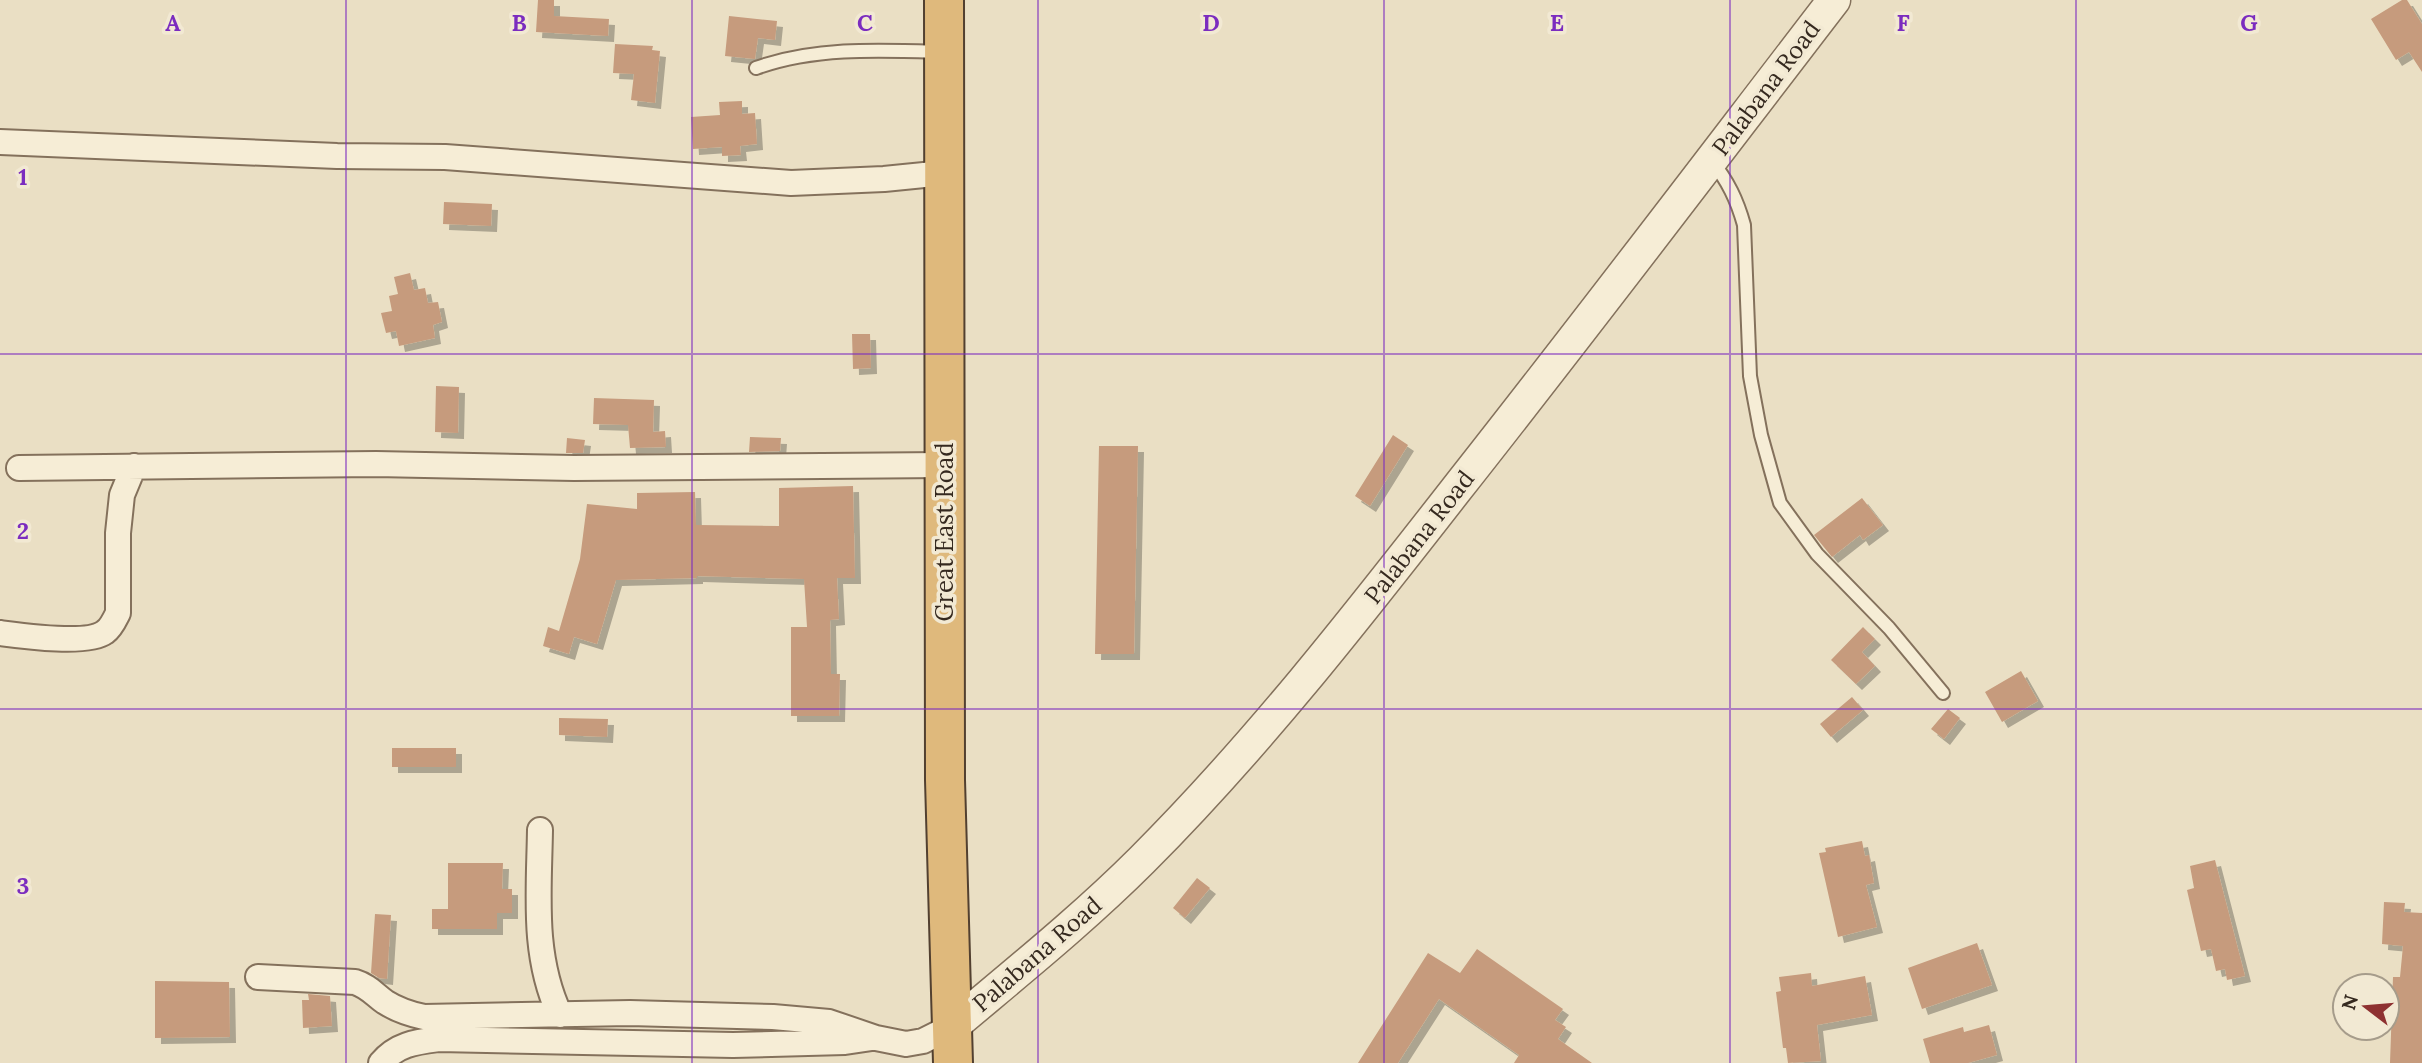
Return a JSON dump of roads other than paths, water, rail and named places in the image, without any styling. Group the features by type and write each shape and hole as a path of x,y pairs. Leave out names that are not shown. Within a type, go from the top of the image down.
{"highway":[{"name":"Great East Road","path":"944,0 945,780 953,1045"}],"street":[{"name":"Palabana Road","path":"953,1045 1143,859 1255,737 1321,659 1403,558 1833,0"},
{"path":"0,142 337,156 445,157 791,183 944,173"},
{"path":"19,468 376,464 587,468 944,465"},
{"path":"0,634 86,638 104,633 112,624 118,614 118,533 122,495 134,466"},
{"path":"540,830 539,936 542,965 559,1015"},
{"path":"258,977 355,982 368,986 386,1002 424,1017 630,1013 773,1017 829,1022 876,1038 906,1044 923,1041 953,1045"},
{"path":"381,1063 398,1048 413,1042 439,1039 733,1045 845,1042 876,1038"}],"lane":[{"path":"756,68 783,58 838,52 944,52"},
{"path":"1711,160 1727,180 1738,202 1744,225 1750,376 1761,435 1780,503 1817,554 1889,628 1943,693"}]}
